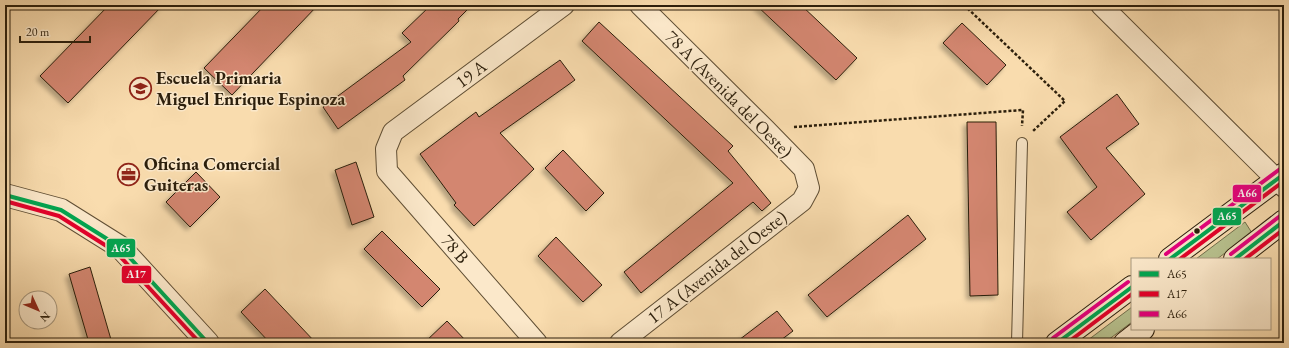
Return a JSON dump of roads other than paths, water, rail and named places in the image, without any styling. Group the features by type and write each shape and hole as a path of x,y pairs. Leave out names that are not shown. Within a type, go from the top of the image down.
{"main road":[{"path":"1171,258 1281,180"},
{"path":"5,195 62,210 120,247 208,343"},
{"path":"1236,258 1284,221"},
{"path":"1057,343 1131,288"},
{"path":"1125,343 1142,330"}],"street":[{"name":"19 A","path":"386,149 393,132 564,5"},
{"name":"78 A (Avenida del Oeste)","path":"640,5 804,169 809,188"},
{"path":"1107,7 1281,180"},
{"name":"78 B","path":"386,149 387,171 537,343"},
{"name":"17 A (Avenida del Oeste)","path":"620,343 802,201 809,188"}],"lane":[{"path":"1017,343 1022,143"}],"place":[{"name":"Escuela Primaria Miguel Enrique Espinoza","path":"140,88"},
{"name":"Oficina Comercial Guiteras","path":"128,174"}]}
